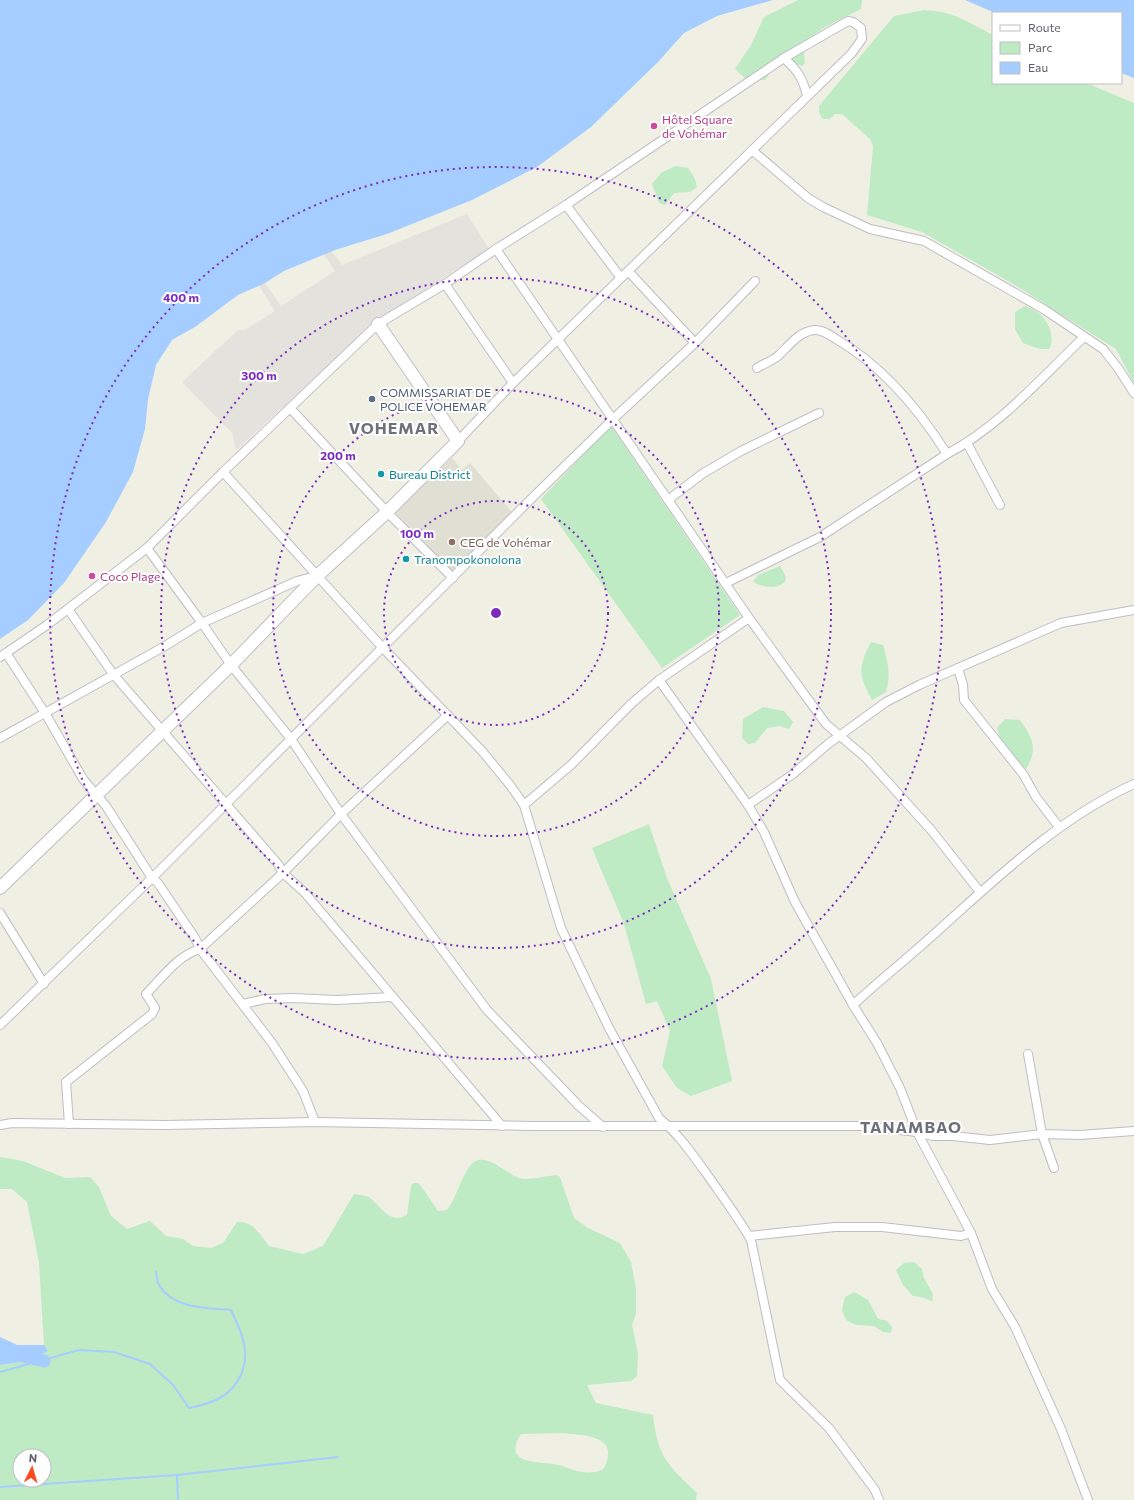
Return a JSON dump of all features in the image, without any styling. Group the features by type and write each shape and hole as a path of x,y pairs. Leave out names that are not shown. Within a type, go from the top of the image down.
{"street":[{"path":"0,888 96,794 162,730 231,665 317,576 387,512 513,383 629,272 851,54 862,39 861,28 853,22 848,21 784,58 566,205 496,248 445,284 378,324 146,548 68,610 3,655 44,713 83,779 96,794 106,806 152,878 158,883 195,938 200,949 243,1004 303,1091 315,1122"},
{"path":"784,58 798,71 804,81 808,95"},
{"path":"754,150 808,198 870,229 924,241 1045,310 1103,349 1118,368 1134,393"},
{"path":"566,205 622,278"},
{"path":"496,248 612,420 749,618 826,724 866,758 932,831 980,892"},
{"path":"629,272 695,343"},
{"path":"0,1025 152,878 382,647 612,420 695,343 755,281"},
{"path":"445,284 513,383"},
{"path":"378,324 458,441"},
{"path":"757,368 777,357 792,340 806,332 816,329 827,333 862,355 904,396 925,419 947,454"},
{"path":"726,583 820,537 947,454 967,444 995,422 1084,337"},
{"path":"290,408 387,512 453,578"},
{"path":"668,500 702,474 741,451 819,413"},
{"path":"967,444 1000,505"},
{"path":"223,472 382,647 448,715 510,784 524,804 561,928 609,1028 659,1118 671,1127 696,1160 751,1240 780,1380 829,1428 875,1490 879,1500"},
{"path":"146,548 202,623 231,665 290,739 341,814 487,1010 580,1106 603,1127"},
{"path":"0,738 112,674 165,646 202,623 297,581 317,576"},
{"path":"68,610 112,674 278,864 283,873 305,893 394,997 453,1070 502,1126"},
{"path":"748,805 793,774 840,735 886,702 958,668 1061,624 1134,610"},
{"path":"524,804 571,764 631,704 659,680 749,618"},
{"path":"958,668 963,685 964,700 1023,774 1036,797 1059,827"},
{"path":"659,680 748,805 764,832 795,902 853,1005 877,1044 900,1088 917,1132 971,1233 992,1289 1015,1327 1061,1429 1088,1500"},
{"path":"69,1124 66,1082 152,1014 155,1008 146,994 179,960 189,952 200,949 283,873 341,814 448,715"},
{"path":"853,1005 980,892 1059,827 1120,790 1134,784"},
{"path":"0,913 44,984"},
{"path":"243,1004 265,999 286,998 337,1000 394,997"},
{"path":"1028,1054 1042,1134 1054,1168"},
{"path":"0,1125 12,1123 165,1125 315,1122 603,1127 865,1126 917,1132 933,1136 953,1136 990,1140 1042,1134 1080,1135 1134,1131"},
{"path":"749,1236 835,1228 882,1227 961,1236 971,1233"}],"shaded area":[{"path":"467,214 489,249 382,317 236,450 232,433 182,382 238,330 245,330 275,311 254,278 323,240 342,265","holes":["317,244 335,271 281,306 260,275"]},
{"name":"CEG de Vohémar","path":"452,458 462,470 470,463 512,512 452,571 395,512"}],"green space":[{"path":"798,0 862,0 861,9 825,27 803,42 805,63 802,66 793,63 784,53 765,80 745,78 735,69 751,45 764,17"},
{"path":"924,10 935,11 952,15 967,21 992,34 992,84 1088,84 1134,103 1134,383 1116,349 1015,285 922,232 867,215 873,146 870,139 842,114 835,114 830,119 823,119 819,113 819,106 894,16"},
{"path":"675,166 688,168 695,179 697,187 690,192 674,193 665,205 659,203 652,184 661,173"},
{"path":"1025,306 1041,315 1050,329 1052,340 1049,349 1040,349 1023,343 1015,329 1015,312"},
{"path":"611,426 740,615 662,668 541,499"},
{"path":"780,566 786,577 785,582 781,585 769,587 753,582 758,575"},
{"path":"871,642 883,645 889,674 886,692 872,700 864,684 861,671 864,658"},
{"path":"763,707 784,711 793,722 789,729 780,726 767,728 755,743 748,744 742,738 743,719"},
{"path":"1005,719 1020,720 1031,738 1033,750 1030,762 1026,769 1002,744 997,728"},
{"path":"649,824 667,878 711,979 732,1081 691,1096 677,1088 662,1066 670,1031 657,1001 646,1004 624,924 592,848"},
{"path":"0,1157 23,1161 65,1178 90,1177 99,1187 111,1216 127,1229 150,1221 166,1236 183,1239 193,1246 211,1248 223,1243 237,1222 243,1222 256,1229 269,1246 303,1254 323,1246 354,1194 368,1197 386,1213 395,1218 407,1215 411,1186 413,1183 418,1183 421,1186 438,1211 447,1210 467,1171 475,1161 488,1161 522,1179 556,1175 560,1177 574,1218 588,1228 620,1243 631,1262 636,1288 636,1314 632,1325 638,1354 637,1376 631,1381 587,1385 596,1403 653,1415 655,1430 661,1451 671,1467 697,1493 696,1500 0,1500 0,1365 28,1361 48,1351 44,1345 39,1262 27,1202 12,1189 0,1189","holes":["557,1433 586,1436 598,1439 606,1445 608,1458 605,1467 602,1470 595,1472 585,1472 559,1465 526,1460 519,1457 516,1452 516,1444 521,1434"]},
{"path":"914,1262 922,1269 924,1278 933,1294 932,1301 913,1296 903,1285 896,1270 904,1263"},
{"path":"854,1292 868,1300 878,1319 887,1321 892,1327 891,1333 883,1332 874,1326 856,1325 846,1320 842,1310 845,1297"}],"water":[{"path":"0,0 773,0 717,16 684,33 658,62 591,127 537,167 472,200 387,234 335,250 284,271 263,284 238,295 195,327 172,340 156,365 148,399 145,429 133,472 106,522 64,583 28,620 0,639"},
{"path":"965,0 1134,0 1134,78 1122,73 1122,12 993,12"},
{"path":"0,1337 17,1345 44,1345 48,1351 28,1361 0,1365"}],"waterway":[{"path":"0,1372 79,1350 114,1352 150,1364 173,1385 189,1408 220,1398 237,1383 244,1366 245,1357 242,1335 231,1310 201,1308 173,1299 165,1293 159,1285 156,1272"},
{"path":"0,1349 5,1352 44,1361"},
{"path":"0,1487 177,1475 338,1457"},
{"path":"177,1475 178,1500"}],"place":[{"name":"Hôtel Square de Vohémar","path":"654,126"},
{"name":"COMMISSARIAT DE POLICE VOHEMAR","path":"372,399"},
{"name":"Bureau District","path":"381,474"},
{"name":"CEG de Vohémar","path":"452,542"},
{"name":"Tranompokonolona","path":"406,559"},
{"name":"Coco Plage","path":"92,576"}],"district":[{"name":"VOHEMAR","path":"394,427"},
{"name":"TANAMBAO","path":"911,1126"}]}
